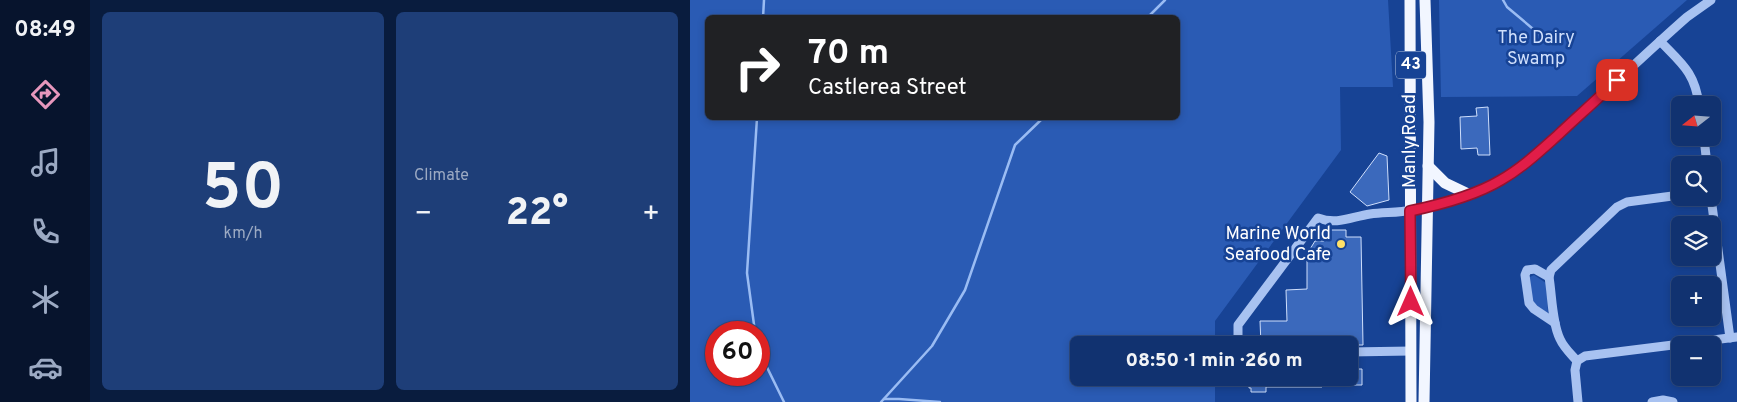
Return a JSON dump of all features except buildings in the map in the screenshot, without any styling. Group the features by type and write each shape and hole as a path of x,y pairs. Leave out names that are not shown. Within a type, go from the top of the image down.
{"main road":[{"name":"Manly Road","path":"1410,0 1411,402"},
{"name":"Manly Road","path":"1424,402 1428,207 1428,98 1425,0"},
{"path":"1428,166 1445,182 1468,194"}],"street":[{"path":"1238,336 1238,325 1318,218 1338,222 1370,214 1410,211 1428,207 1491,185 1520,168 1687,17 1711,0"},
{"path":"1660,41 1689,71 1698,96"},
{"path":"1577,361 1567,351 1559,338 1549,277 1551,270 1616,207 1627,202 1671,196"},
{"path":"1578,402 1575,370 1577,361 1585,356 1734,337 1712,206"},
{"path":"1549,277 1535,269 1527,270 1525,275 1529,303 1534,309 1556,323"},
{"path":"1358,352 1411,351"},
{"path":"1652,402 1663,400 1673,402"}],"green space":[{"path":"690,0 1388,0 1393,87 1340,87 1341,150 1215,321 1215,336 1070,336 1070,386 1215,386 1215,402 690,402"},
{"name":"The Dairy Swamp","path":"1439,0 1687,0 1577,96 1441,97"},
{"path":"1534,275 1546,283 1548,313 1537,306 1532,299 1530,277"}],"waterway":[{"path":"763,15 764,0"},
{"path":"1150,15 1165,0"},
{"path":"1503,0 1507,7 1551,44"},
{"path":"754,321 747,273 757,120"},
{"path":"881,402 932,346 965,290 1015,145 1041,120"},
{"path":"770,373 784,402"},
{"path":"884,399 940,402"}],"place":[{"name":"Marine World Seafood Cafe","path":"1341,244"}],"route":[{"path":"1411,302 1410,211 1481,190 1520,168 1617,80"}]}
